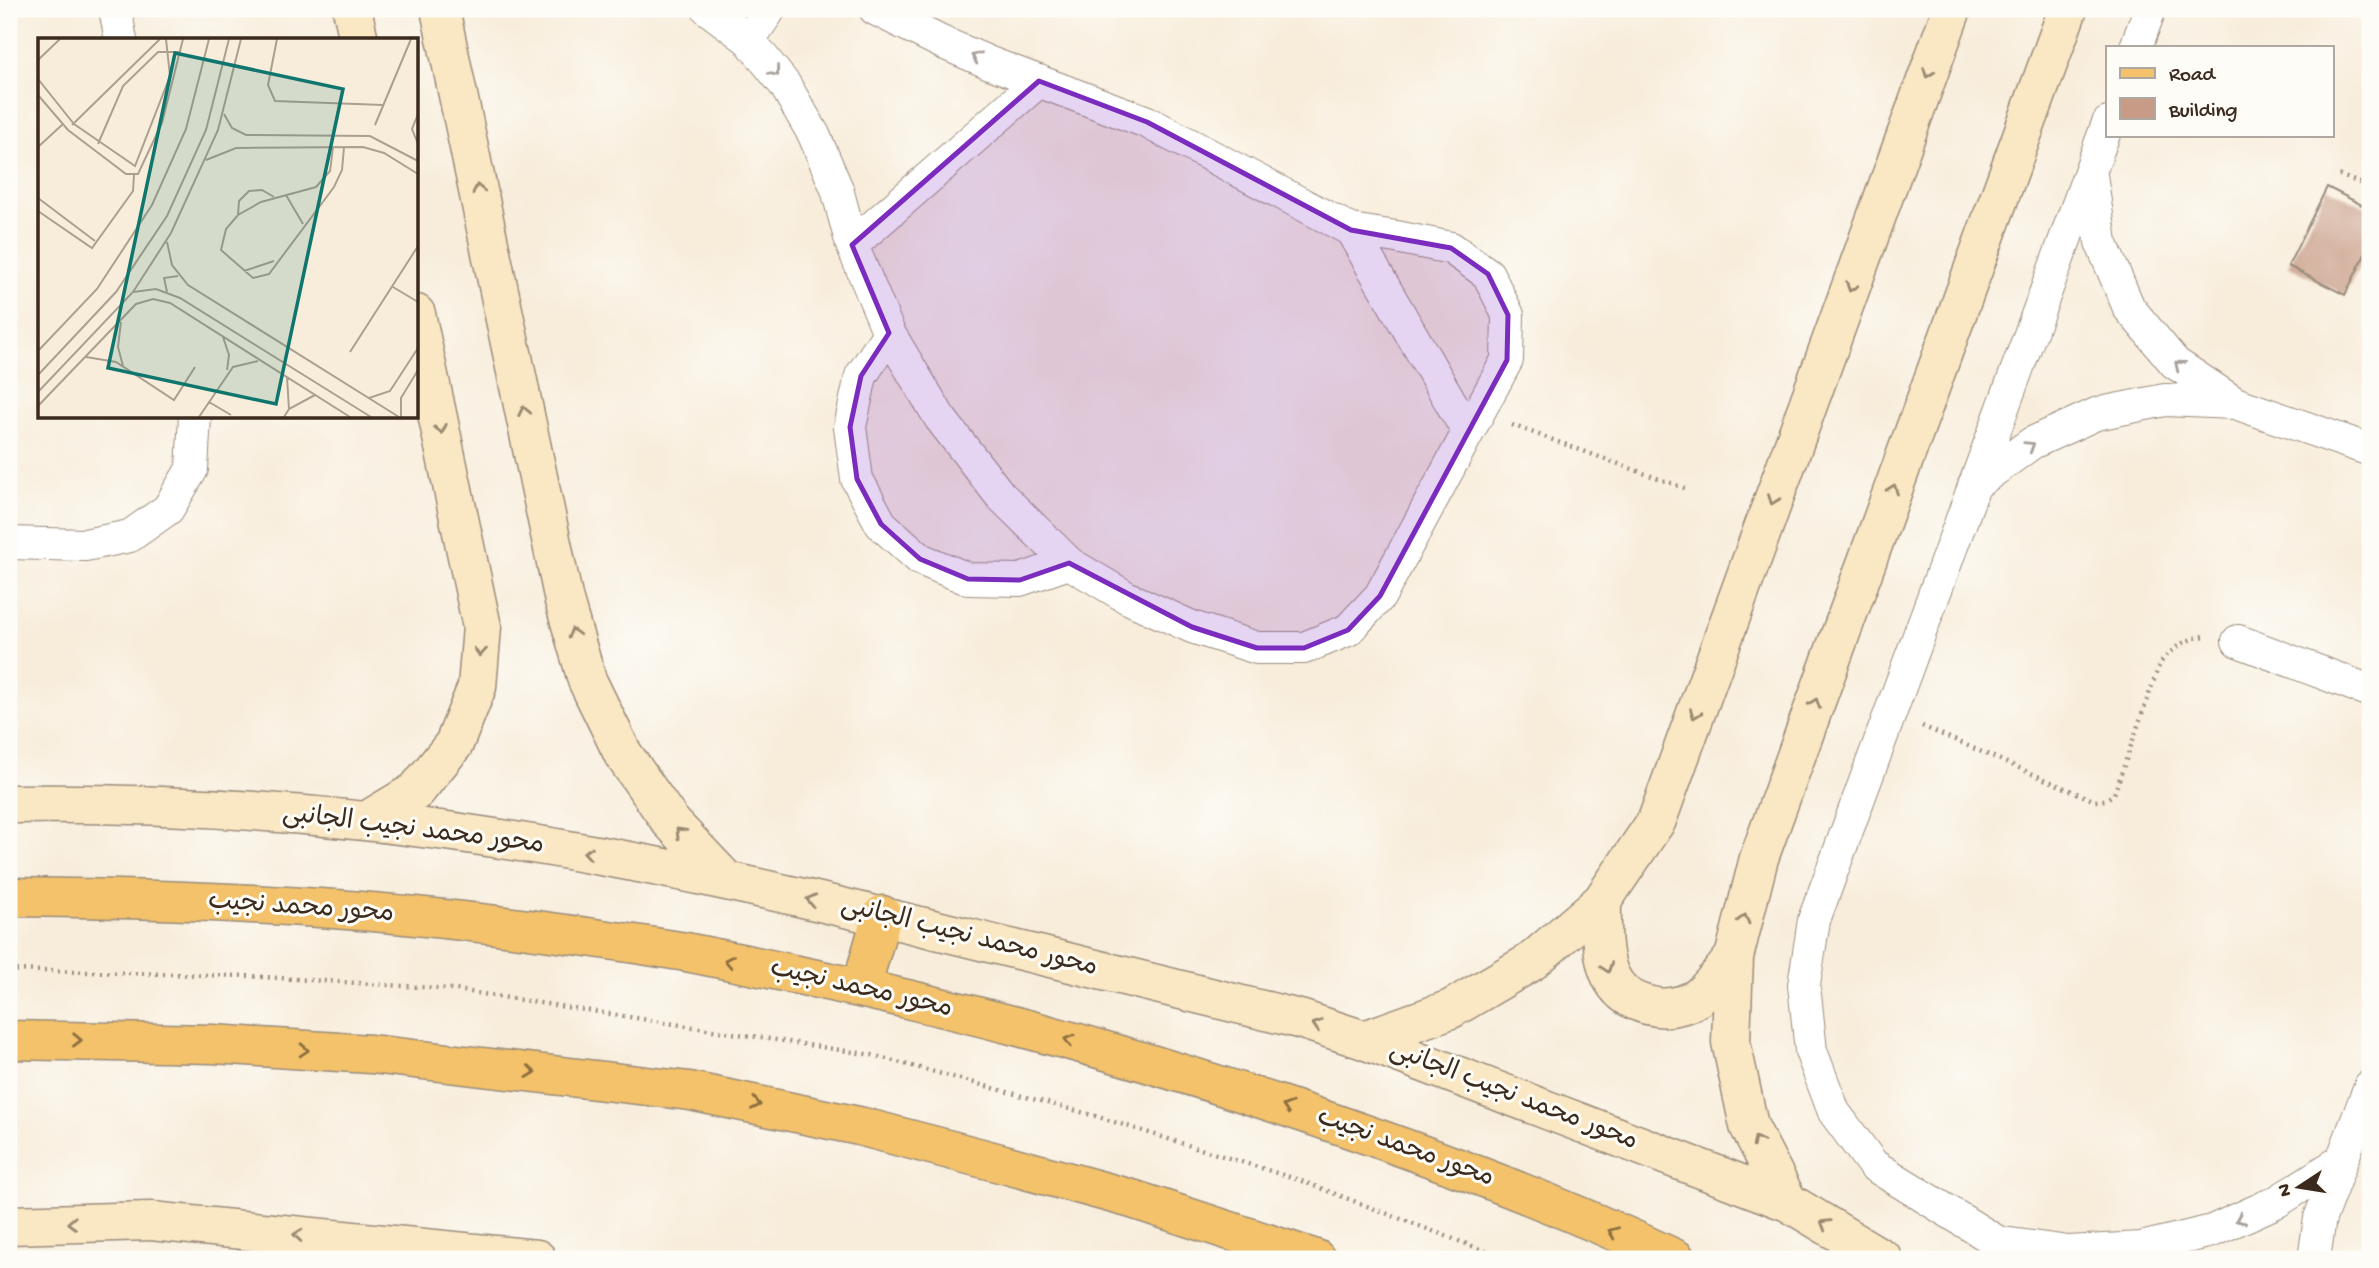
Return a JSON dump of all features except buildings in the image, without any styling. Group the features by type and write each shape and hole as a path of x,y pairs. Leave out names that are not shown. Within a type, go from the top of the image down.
{"main road":[{"name":"محور محمد نجيب","path":"9,897 142,898 323,908 504,926 684,952 861,988 1026,1028 1190,1075 1313,1116 1510,1188 1676,1259"},
{"path":"861,988 882,915"},
{"path":"9,1040 213,1044 371,1054 690,1091 859,1126 1000,1163 1132,1199 1316,1259"}],"street":[{"path":"115,9 121,38"},
{"path":"352,9 359,38"},
{"path":"440,9 564,601 587,680 623,754 670,821 727,881"},
{"path":"708,9 749,40 785,85 814,135 837,189 852,245 889,333 940,418 1000,495 1069,563 1128,598 1192,627 1257,648 1304,648 1348,630 1380,596 1507,360 1508,315 1488,274 1451,248 1351,230 1147,122 953,47 875,9"},
{"path":"749,40 770,9"},
{"path":"1364,1040 1451,1009 1531,962 1602,901 1657,820 1952,9"},
{"path":"1788,1202 1749,1126 1731,1042 1734,957 1759,858 2068,9"},
{"path":"2136,46 2150,9"},
{"path":"852,245 1040,81"},
{"path":"2025,1259 1873,1165 1835,1112 1811,1051 1804,985 1814,920 2106,129"},
{"path":"2091,170 2101,242 2129,309 2175,363 2235,403 2370,450"},
{"path":"1351,230 1473,422"},
{"path":"366,821 416,790 424,781 454,744 477,687 482,627 418,323"},
{"path":"889,333 861,376 850,427 857,479 881,524 920,559 968,579 1020,580 1069,563"},
{"path":"1974,485 2032,443 2096,414 2165,400 2235,403"},
{"path":"9,543 85,545 130,536 168,509 192,469 195,418"},
{"path":"2238,641 2370,691"},
{"name":"محور محمد نجيب الجانبى","path":"9,804 210,808 366,821 607,857 882,915 1303,1020 1364,1040 1788,1202 1883,1259"},
{"path":"1602,901 1602,952 1612,983 1638,1004 1670,1009 1700,996 1734,957"},
{"path":"2314,1259 2320,1218 2370,1086"},
{"path":"1996,1242 2068,1252 2141,1248 2212,1231 2278,1201 2341,1161"},
{"path":"9,1225 151,1221 537,1259"}],"path":[{"path":"2339,175 2370,187"},
{"path":"1473,422 1688,489"},
{"path":"1891,712 2095,801 2101,801 2114,794 2160,663 2172,650 2187,640 2203,635 2238,641"}],"highlighted area":[{"path":"1039,81 1147,122 1351,230 1451,248 1488,274 1508,315 1507,360 1380,596 1348,630 1304,648 1257,648 1192,627 1069,563 1020,580 968,579 920,559 881,524 857,479 850,427 861,376 889,333 852,245"}]}
